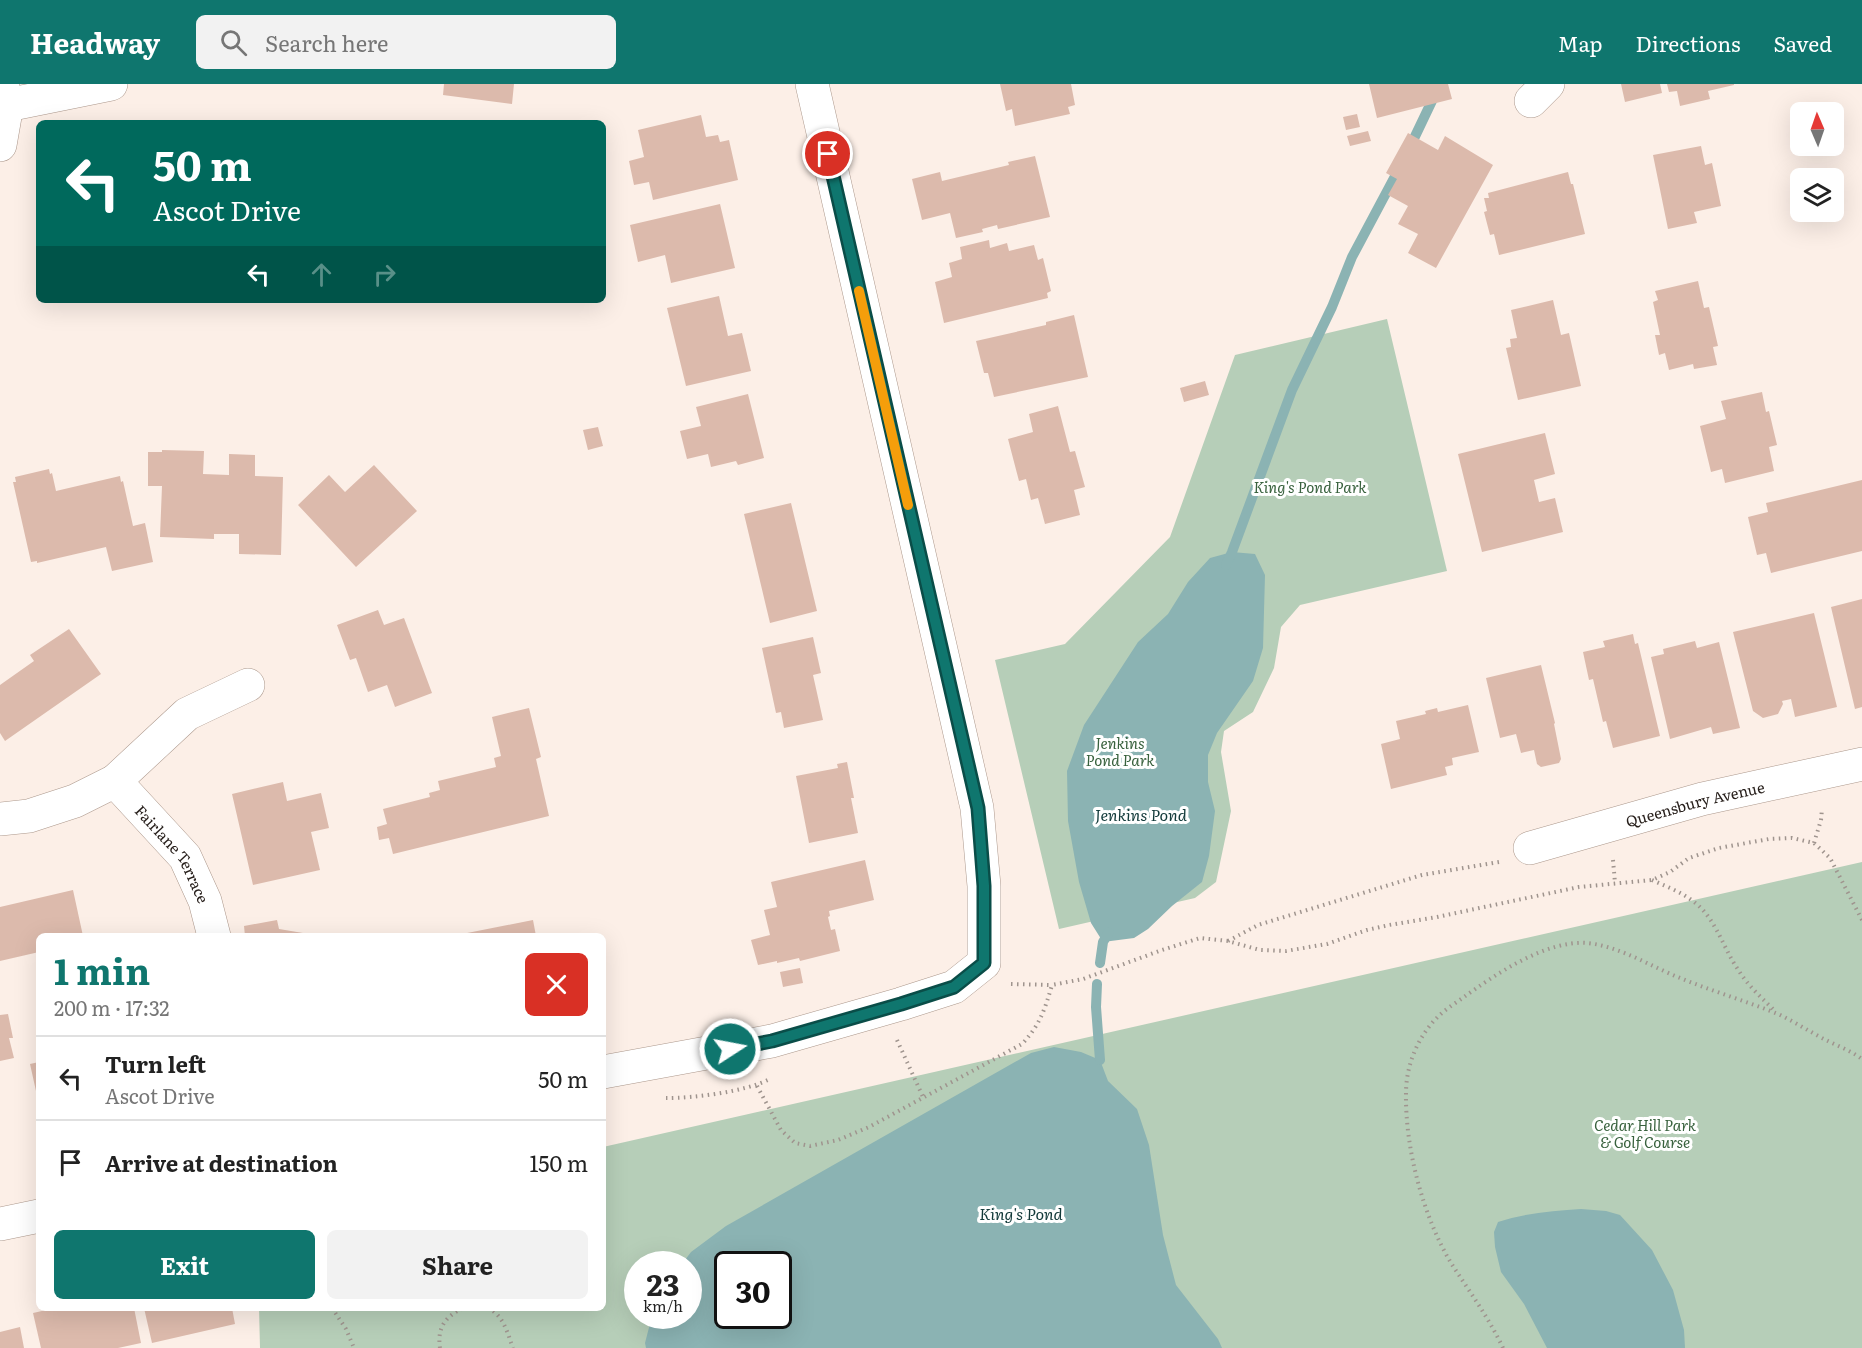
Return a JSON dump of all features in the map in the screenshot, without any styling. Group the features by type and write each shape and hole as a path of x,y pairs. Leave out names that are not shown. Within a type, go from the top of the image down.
{"street":[{"path":"0,146 4,94 111,84"},
{"path":"606,1071 772,1041 954,987 984,963 984,886 978,808 812,84"},
{"path":"0,819 29,816 75,801 115,781 186,714 248,685"},
{"name":"Queensbury Avenue","path":"1530,848 1702,799 1862,764"},
{"name":"Fairlane Terrace","path":"115,781 185,857 205,901 213,933"},
{"path":"0,1224 36,1217"}],"path":[{"path":"757,1086 781,1130 795,1143 810,1146 838,1140 869,1127 1022,1044 1035,1030 1052,985 1083,979 1200,938 1228,941 1260,950 1286,951 1327,944 1366,930 1579,886 1652,880 1670,872 1689,858 1719,848 1769,839 1791,838 1814,843 1830,858 1862,920"},
{"path":"1228,941 1258,926 1368,891 1422,875 1495,863 1530,848"},
{"path":"1652,880 1690,899 1708,916 1738,970 1755,992 1779,1015"},
{"path":"1503,1348 1497,1334 1450,1261 1422,1197 1413,1158 1407,1119 1408,1067 1422,1037 1441,1014 1510,967 1540,952 1563,945 1586,943 1613,949 1721,994 1779,1015 1862,1059"},
{"path":"885,1008 900,1048 923,1097"},
{"path":"334,1311 346,1329 354,1348"},
{"path":"440,1348 438,1334 443,1323 456,1311"},
{"path":"495,1311 505,1325 513,1348"}],"green space":[{"path":"1387,319 1447,571 1300,605 1281,627 1274,668 1253,712 1224,731 1221,752 1231,811 1216,882 1195,898 1059,929 995,660 1065,644 1170,537 1235,355"},
{"name":"Cedar Hill Park & Golf Course","path":"1862,862 1862,1348 260,1348 259,1311 606,1311 606,1146"}],"water":[{"name":"Jenkins Pond","path":"1232,552 1255,554 1265,575 1263,648 1253,681 1217,733 1208,755 1208,782 1215,811 1209,856 1202,882 1148,929 1134,938 1103,942 1091,923 1079,882 1068,821 1067,771 1084,725 1138,642 1168,614 1188,582 1210,558"},
{"name":"King's Pond","path":"1054,1047 1081,1052 1100,1060 1108,1081 1137,1109 1149,1145 1163,1235 1176,1285 1218,1339 1222,1348 646,1348 649,1329 702,1329 702,1251 692,1251 726,1226 1031,1053"},
{"path":"1581,1209 1606,1211 1620,1215 1652,1250 1673,1290 1684,1330 1685,1348 1547,1348 1524,1304 1501,1272 1494,1232 1498,1222 1518,1216"}],"building":[{"path":"444,84 514,84 512,104 443,95"},
{"path":"1000,84 1071,84 1075,105 1068,107 1070,114 1015,126 1012,109 1006,111"},
{"path":"1369,84 1448,84 1452,99 1377,118"},
{"path":"1621,84 1660,84 1662,93 1625,102"},
{"path":"1667,84 1734,85 1708,91 1710,99 1680,106 1677,91 1669,92"},
{"path":"1357,114 1360,127 1346,130 1343,117"},
{"path":"701,115 706,137 718,135 720,142 729,140 738,180 653,200 649,182 634,185 629,161 644,157 638,130"},
{"path":"1368,131 1371,141 1350,146 1347,136"},
{"path":"1408,133 1438,150 1445,136 1493,165 1436,268 1408,253 1418,234 1398,224 1408,206 1388,195 1397,179 1386,173"},
{"path":"1701,146 1705,165 1712,163 1721,206 1694,212 1697,223 1668,229 1653,155"},
{"path":"1035,156 1050,217 998,229 997,225 982,229 983,232 956,238 950,213 922,220 912,179 940,172 942,181 1009,165 1008,162"},
{"path":"1568,172 1585,234 1499,255 1494,234 1490,235 1484,212 1487,211 1484,198 1489,198 1488,193"},
{"path":"720,204 735,268 671,283 665,255 638,262 630,225"},
{"path":"989,240 990,248 1007,243 1009,251 1034,245 1038,260 1043,258 1051,291 1047,293 1048,298 944,323 935,282 952,277 949,263 962,259 960,247"},
{"path":"1698,281 1704,308 1709,307 1718,346 1713,347 1717,365 1694,369 1693,364 1669,370 1665,353 1659,355 1655,335 1660,335 1653,302 1658,300 1655,291"},
{"path":"719,296 728,336 742,333 751,371 686,386 667,308"},
{"path":"1553,300 1561,335 1569,333 1581,386 1518,400 1506,348 1511,347 1510,339 1517,338 1511,310"},
{"path":"1074,315 1088,377 994,397 988,373 984,373 976,341 1046,325 1046,322"},
{"path":"1205,381 1209,395 1184,402 1180,388"},
{"path":"1762,392 1777,445 1769,447 1774,471 1725,483 1722,469 1711,472 1700,426 1726,419 1721,401"},
{"path":"748,394 764,458 738,465 736,461 711,467 708,454 687,459 680,431 701,426 696,407"},
{"path":"1058,406 1070,452 1075,451 1085,487 1074,490 1080,515 1045,524 1038,498 1031,500 1026,479 1019,481 1008,439 1033,432 1029,414"},
{"path":"598,427 603,446 588,450 583,430"},
{"path":"1545,433 1555,474 1534,480 1539,502 1555,498 1563,532 1482,552 1458,454"},
{"path":"162,450 204,451 203,474 229,475 229,454 255,455 255,476 283,477 281,555 239,554 239,534 214,534 214,539 160,537 162,486 148,486 148,452 162,452"},
{"path":"374,465 417,511 356,567 298,505 329,475 345,492"},
{"path":"49,469 56,491 120,476 133,526 145,523 153,562 112,571 106,547 37,563 37,561 31,562 13,482 16,482 15,477"},
{"path":"1862,480 1862,551 1771,573 1766,553 1757,555 1748,517 1768,512 1766,503"},
{"path":"791,503 817,611 770,623 744,514"},
{"path":"1862,599 1862,707 1855,709 1831,607"},
{"path":"378,610 384,625 404,618 432,693 395,707 387,685 368,692 356,658 350,660 337,625"},
{"path":"1814,613 1837,707 1795,717 1791,699 1782,701 1783,704 1778,714 1763,718 1753,711 1733,632"},
{"path":"69,629 101,674 5,741 0,733 0,685 34,661 30,655"},
{"path":"1633,634 1635,644 1638,643 1660,736 1613,748 1606,721 1603,722 1593,679 1589,680 1583,652 1605,647 1603,641"},
{"path":"813,637 821,673 813,675 823,720 784,728 781,712 776,713 762,648"},
{"path":"1695,641 1697,648 1719,642 1740,728 1713,734 1711,727 1670,739 1651,657 1664,654 1663,649"},
{"path":"1541,665 1561,759 1559,763 1541,767 1537,764 1534,750 1521,753 1516,734 1500,738 1486,678"},
{"path":"1468,705 1479,752 1452,758 1453,765 1445,767 1447,775 1391,789 1381,744 1400,739 1396,721 1426,714 1425,711 1437,708 1438,712"},
{"path":"529,708 541,757 536,759 549,816 393,854 389,838 379,840 377,827 387,824 383,809 430,797 429,793 440,790 438,781 496,767 494,758 501,756 492,717"},
{"path":"847,762 858,833 809,843 796,776 838,768 837,764"},
{"path":"283,782 287,801 321,793 329,828 311,832 320,870 253,885 232,794"},
{"path":"865,860 874,900 829,911 831,930 835,929 840,951 800,961 799,958 758,965 751,940 770,935 764,910 777,907 771,882"},
{"path":"73,890 82,933 36,933 36,953 0,961 0,907"},
{"path":"277,920 279,929 303,933 245,933 244,926"},
{"path":"533,920 535,933 467,933"},
{"path":"800,968 803,983 783,987 780,972"},
{"path":"8,1014 13,1038 9,1038 14,1058 0,1061 0,1015"},
{"path":"36,1063 36,1091 30,1064"},
{"path":"42,1311 135,1311 141,1343 118,1348 41,1348 33,1313"},
{"path":"145,1311 233,1311 235,1324 152,1343"},
{"path":"20,1327 24,1348 0,1348 0,1332"}],"waterway":[{"path":"1409,149 1440,84"},
{"path":"1226,565 1292,390 1332,307 1352,257 1401,165"},
{"path":"1100,963 1103,942 1109,932"},
{"path":"1097,984 1096,1007 1100,1060"}],"slow traffic":[{"path":"859,291 908,505"}],"route":[{"path":"730,1049 772,1041 954,987 984,963 984,886 978,808 828,154"}],"park label":[{"name":"King's Pond Park","path":"1310,486"},
{"name":"Jenkins Pond Park","path":"1120,750"}]}
